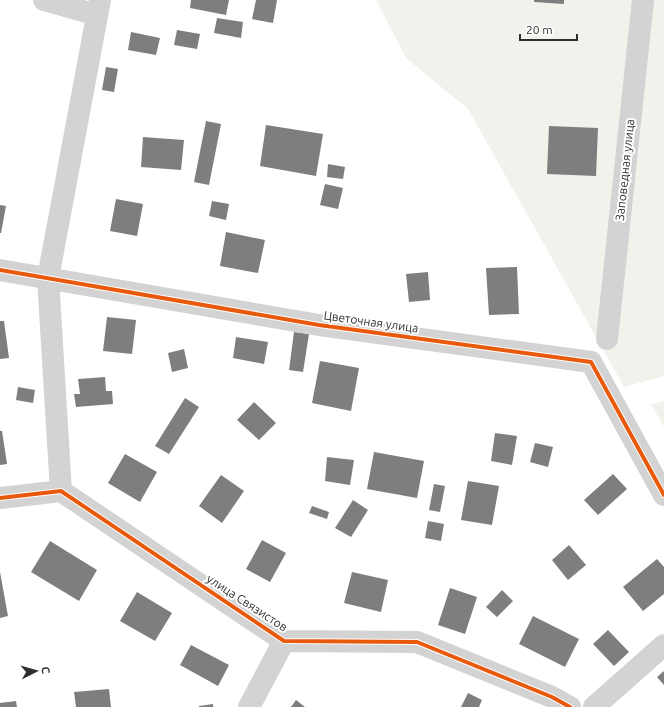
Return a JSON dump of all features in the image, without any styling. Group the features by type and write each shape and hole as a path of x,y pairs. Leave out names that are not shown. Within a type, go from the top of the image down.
{"street":[{"path":"0,498 61,491 48,278 98,8 44,0"},
{"name":"Заповедная улица","path":"607,339 643,0"},
{"name":"Цветочная улица","path":"0,270 319,325 591,362 664,495"},
{"name":"улица Связистов","path":"61,491 284,641 417,642 552,697 570,707"},
{"path":"248,707 284,641"},
{"path":"594,707 664,645"}],"shaded area":[{"path":"376,0 664,0 664,376 624,387 468,109 406,58"},
{"path":"664,401 664,427 651,404"}],"building":[{"path":"191,0 229,0 226,15 190,8"},
{"path":"256,0 277,0 273,23 252,19"},
{"path":"534,0 564,0 564,4 534,2"},
{"path":"217,18 243,22 241,38 214,33"},
{"path":"177,30 200,34 197,49 174,45"},
{"path":"131,32 160,38 156,55 128,50"},
{"path":"106,67 118,69 114,92 102,90"},
{"path":"206,121 221,124 209,185 194,182"},
{"path":"266,125 323,134 316,176 260,166"},
{"path":"549,126 598,128 596,176 547,174"},
{"path":"143,137 184,140 181,170 141,167"},
{"path":"328,164 345,167 343,179 327,177"},
{"path":"325,184 343,188 338,209 320,205"},
{"path":"116,199 143,204 137,236 110,231"},
{"path":"212,201 229,204 226,220 209,216"},
{"path":"0,205 6,206 1,233 0,233"},
{"path":"226,232 265,240 258,273 220,266"},
{"path":"517,267 519,314 489,315 486,268"},
{"path":"428,272 430,300 409,302 406,274"},
{"path":"107,317 136,320 132,354 103,351"},
{"path":"0,321 4,321 9,358 0,359"},
{"path":"294,332 309,334 303,372 289,370"},
{"path":"236,337 268,342 264,364 233,358"},
{"path":"184,349 188,368 172,372 168,353"},
{"path":"320,361 359,368 351,411 312,403"},
{"path":"105,377 106,391 112,391 113,404 76,407 74,394 80,394 78,379"},
{"path":"18,387 35,390 33,403 16,400"},
{"path":"185,398 199,407 169,454 155,446"},
{"path":"254,402 276,423 259,440 237,420"},
{"path":"0,431 2,431 7,464 0,465"},
{"path":"495,433 517,436 512,465 491,461"},
{"path":"535,443 553,447 548,467 530,462"},
{"path":"374,452 424,461 417,498 367,489"},
{"path":"125,454 157,472 140,502 108,483"},
{"path":"327,457 354,460 350,485 325,481"},
{"path":"613,474 627,489 598,515 584,500"},
{"path":"221,475 244,491 222,523 199,506"},
{"path":"468,481 499,486 492,525 461,520"},
{"path":"434,484 445,486 440,512 429,510"},
{"path":"353,500 368,510 351,537 335,528"},
{"path":"312,506 329,512 327,519 309,513"},
{"path":"428,521 444,524 441,541 425,538"},
{"path":"262,540 286,553 270,582 246,569"},
{"path":"50,541 97,570 79,601 31,572"},
{"path":"569,545 586,565 568,580 552,560"},
{"path":"657,559 664,567 664,594 643,611 623,587"},
{"path":"0,572 8,616 0,618"},
{"path":"352,572 388,580 381,612 344,603"},
{"path":"450,588 477,597 465,634 438,625"},
{"path":"502,590 513,601 497,617 486,607"},
{"path":"137,592 172,613 155,641 120,621"},
{"path":"533,616 579,639 565,667 519,644"},
{"path":"608,630 629,652 614,666 593,644"},
{"path":"191,645 229,665 218,686 180,665"},
{"path":"664,671 664,685 657,677"},
{"path":"109,689 111,707 76,707 74,692"},
{"path":"468,693 482,700 479,707 461,707"},
{"path":"296,700 305,707 291,707"},
{"path":"16,701 17,707 0,707 0,703"},
{"path":"213,704 213,707 199,707 199,706"}],"cycle path":[{"path":"0,270 319,325 591,362 664,495"},
{"path":"0,498 61,491 284,641 417,642 552,697 570,707"}]}
